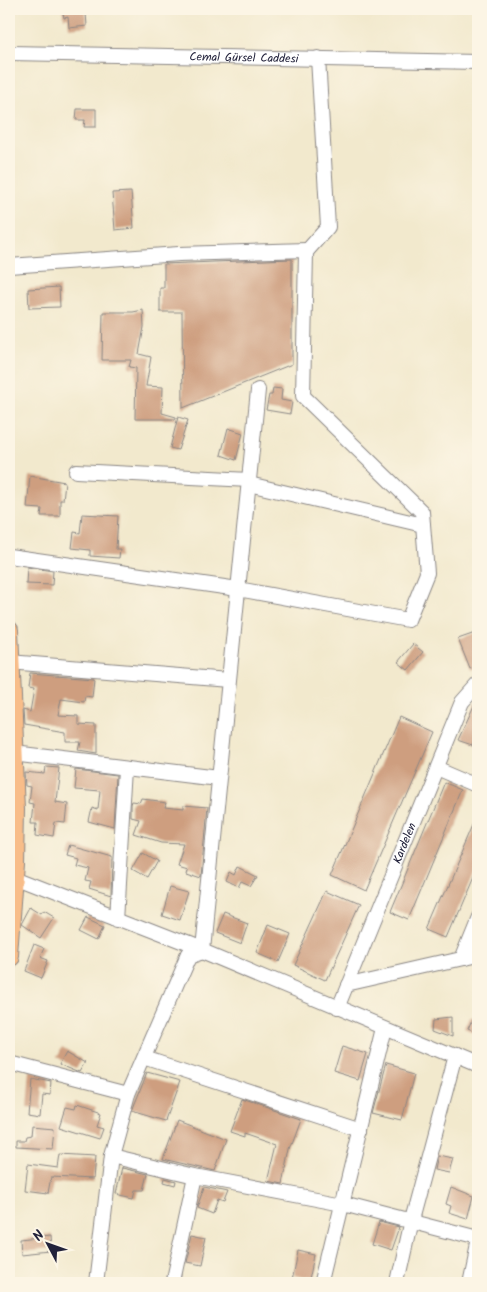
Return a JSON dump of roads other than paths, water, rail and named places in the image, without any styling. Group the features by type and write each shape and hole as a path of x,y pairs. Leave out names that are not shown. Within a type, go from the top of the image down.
{"main road":[{"path":"9,630 14,752 9,957"}],"street":[{"name":"Cemal Gürsel Caddesi","path":"9,53 478,62"},
{"path":"9,556 238,589 408,620 427,572 422,512 303,396 306,252 328,227 318,58"},
{"path":"9,266 179,254 307,250 306,252"},
{"path":"202,950 258,390"},
{"path":"76,471 249,482 423,525"},
{"path":"9,662 228,680"},
{"name":"Kardelen","path":"337,1008 462,702 478,684"},
{"path":"14,752 128,768 219,778"},
{"path":"436,767 478,785"},
{"path":"118,918 128,768"},
{"path":"12,877 202,950 478,1066"},
{"path":"461,959 478,917"},
{"path":"96,1283 111,1156 128,1094 188,954 202,950"},
{"path":"346,985 478,955"},
{"path":"324,1283 385,1028"},
{"path":"397,1283 411,1220 455,1056"},
{"path":"144,1058 361,1129"},
{"path":"9,1063 128,1094"},
{"path":"111,1156 195,1176 343,1204 411,1220 478,1240 469,1283"},
{"path":"172,1283 195,1176"}]}
